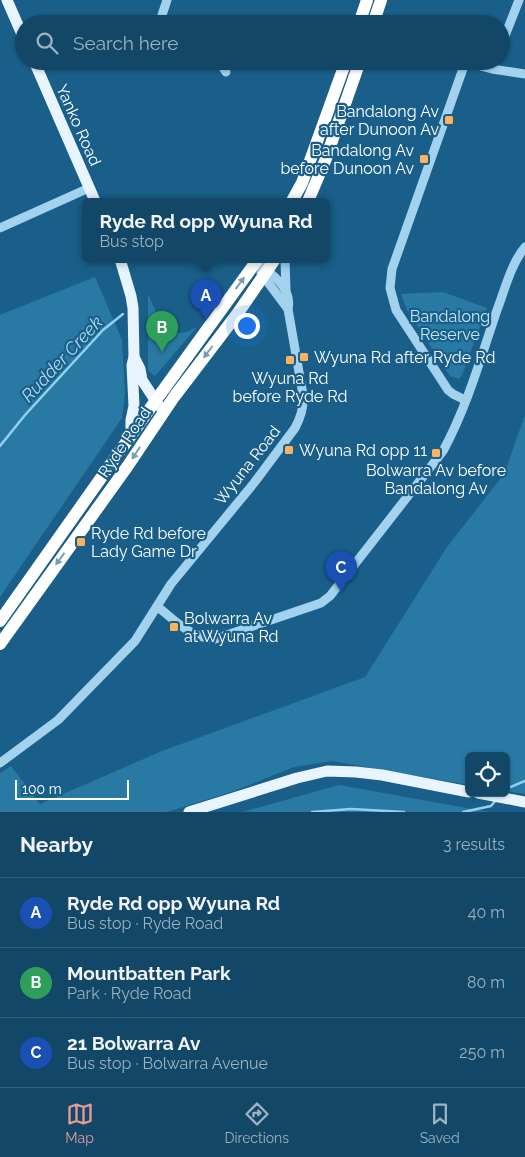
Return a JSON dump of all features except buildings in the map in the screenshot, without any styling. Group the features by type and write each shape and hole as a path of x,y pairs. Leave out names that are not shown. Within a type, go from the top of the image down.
{"highway":[{"path":"362,15 367,0"},
{"path":"376,15 381,0"},
{"path":"294,198 302,183 343,70"},
{"path":"309,198 325,161 357,70"},
{"name":"Ryde Road","path":"0,621 255,263"},
{"name":"Ryde Road","path":"0,644 127,467 162,414 272,263"}],"main road":[{"path":"7,0 15,18"},
{"name":"Yanko Road","path":"38,70 94,198"},
{"path":"121,263 133,308 134,357 132,378 134,406 131,420 131,435"},
{"path":"134,357 140,369 142,380 162,414"},
{"path":"132,378 143,395 154,403"},
{"path":"189,812 297,778 327,771 382,775 465,791"},
{"path":"496,797 525,802"}],"street":[{"path":"162,15 167,0"},
{"path":"510,23 519,0"},
{"path":"460,70 392,269 390,288 396,310 448,390 465,400"},
{"path":"510,70 525,74"},
{"path":"0,228 89,188"},
{"path":"158,608 191,634 198,637 215,639 320,603 330,596 443,451 465,400 510,276 525,247"},
{"name":"Wyuna Road","path":"259,263 268,282 288,309"},
{"name":"Wyuna Road","path":"0,763 58,720 135,641 158,608 171,584 254,483 295,428 304,403 288,309 285,263"},
{"name":"Wyuna Road","path":"265,274 272,274 286,291"}],"green space":[{"path":"95,277 122,340 125,393 122,418 0,597 0,315"},
{"name":"Bandalong Reserve","path":"443,292 487,308 459,379 450,376 407,310 401,294"},
{"path":"148,294 160,319 171,331 178,333 187,332 197,327 155,376 148,371"},
{"path":"525,415 525,794 510,792 510,752 465,752 465,784 332,761 294,767 234,791 167,812 0,812 0,773 11,766 40,804 162,751 365,677 447,547 504,474"},
{"path":"339,785 489,812 242,812"}],"waterway":[{"name":"Rudder Creek","path":"0,446 25,415 103,330 123,314"},
{"path":"510,787 525,781"},
{"path":"463,812 491,806 496,800"},
{"path":"312,812 351,809 404,812"}],"place":[{"name":"Bandalong Av after Dunoon Av","path":"449,120"},
{"name":"Bandalong Av before Dunoon Av","path":"424,159"},
{"name":"Ryde Rd opp Wyuna Rd","path":"206,320"},
{"name":"Mountbatten Park","path":"162,352"},
{"name":"Wyuna Rd after Ryde Rd","path":"304,357"},
{"name":"Wyuna Rd before Ryde Rd","path":"290,360"},
{"name":"Wyuna Rd opp 11","path":"289,450"},
{"name":"Bolwarra Av before Bandalong Av","path":"436,453"},
{"name":"Ryde Rd before Lady Game Dr","path":"81,542"},
{"name":"21 Bolwarra Av","path":"341,592"},
{"name":"Bolwarra Av at Wyuna Rd","path":"174,627"}]}
